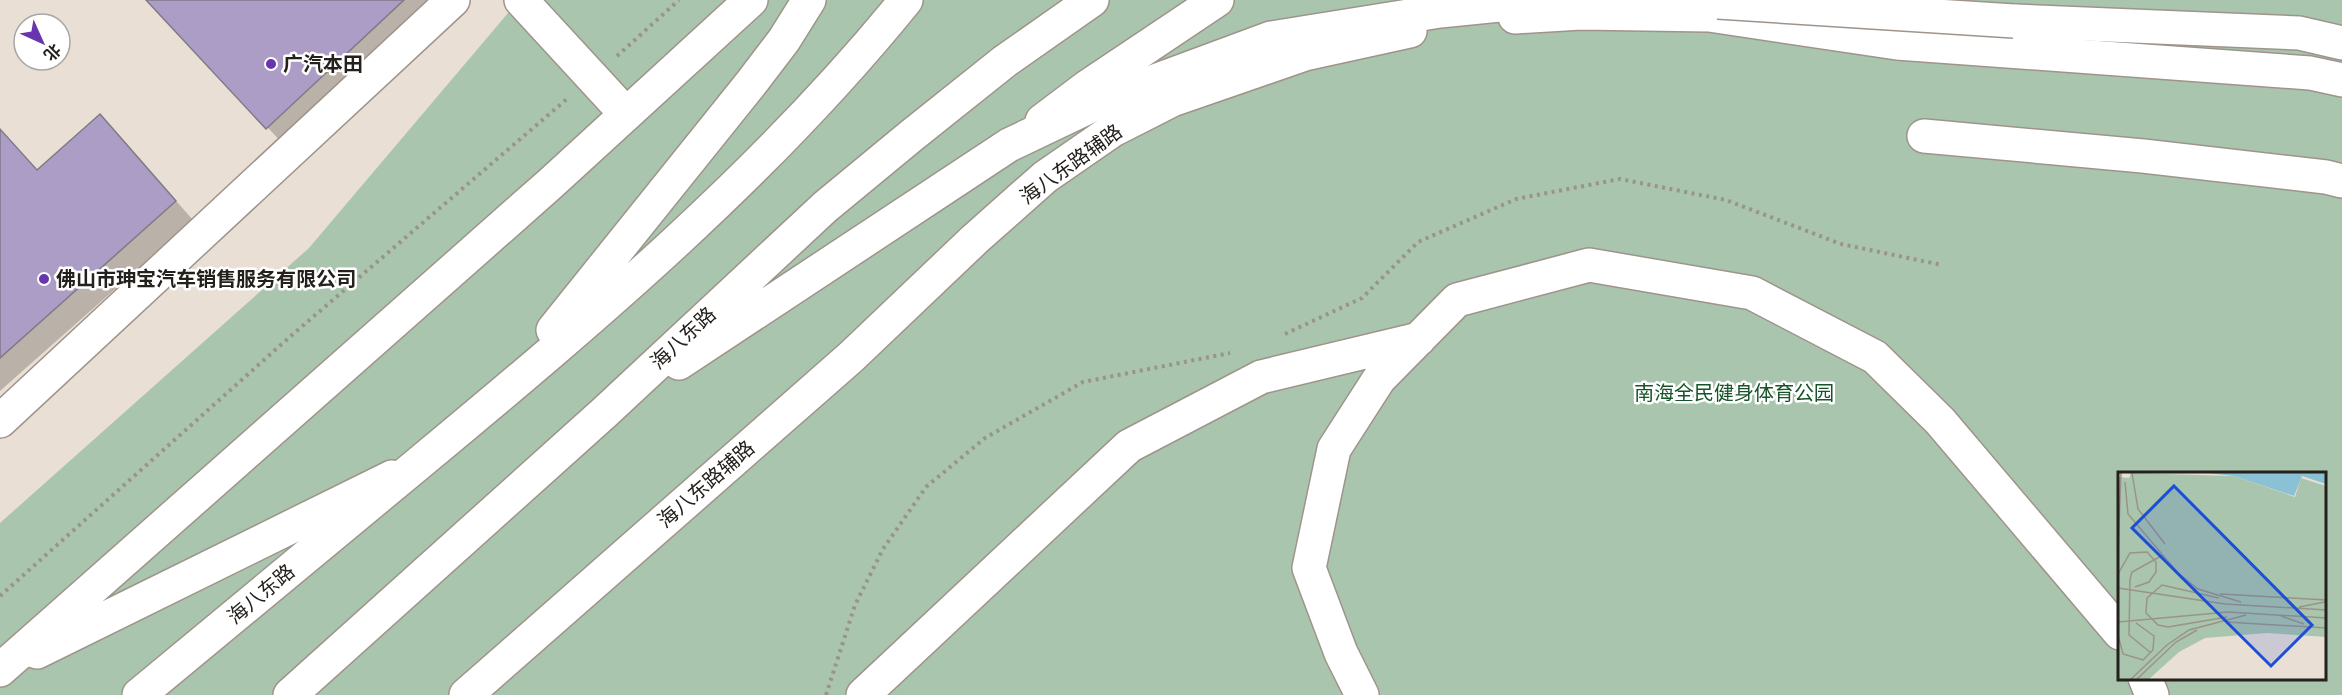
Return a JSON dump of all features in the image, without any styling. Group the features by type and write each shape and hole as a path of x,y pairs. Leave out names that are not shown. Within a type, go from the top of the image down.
{"main road":[{"path":"0,420 453,0"},
{"path":"520,0 626,114"},
{"path":"0,670 626,114 751,0"},
{"path":"784,40 809,0"},
{"path":"500,395 815,0"},
{"name":"海八东路","path":"139,695 500,395 627,286 728,194 821,98 906,0"},
{"name":"海八东路","path":"290,695 605,412 825,207 997,68 1092,0"},
{"path":"605,412 1009,145 1087,87 1217,0"},
{"path":"1009,145 1101,101 1271,38 1440,11 1551,0"},
{"path":"1650,0 1718,2 2014,21 2299,33 2342,43"},
{"path":"1844,35 1856,0"},
{"name":"海八东路辅路","path":"466,695 842,365 975,239 1045,177 1113,130 1172,100 1305,54 1383,36 1489,19 1581,13 1709,15 1897,43 2310,73 2342,80"},
{"path":"1924,136 2154,157 2326,177 2342,181"},
{"path":"1362,695 1341,653 1309,568 1334,449 1379,379 1457,300 1589,264 1752,293 1875,357 1940,421 2118,631"},
{"path":"863,695 1129,446 1261,377 1419,339"},
{"path":"0,670 415,466"},
{"path":"2146,680 2152,695"}],"path":[{"path":"0,596 292,335 680,0"}],"green space":[{"name":"南海全民健身体育公园","path":"519,0 2342,0 2342,695 0,695 0,523 309,248"}],"building":[{"name":"广汽本田","path":"146,0 404,0 266,129"},
{"name":"佛山市珅宝汽车销售服务有限公司","path":"100,114 176,201 0,358 0,129 37,170"}],"place":[{"name":"广汽本田","path":"271,64"},
{"name":"佛山市珅宝汽车销售服务有限公司","path":"44,279"}]}
